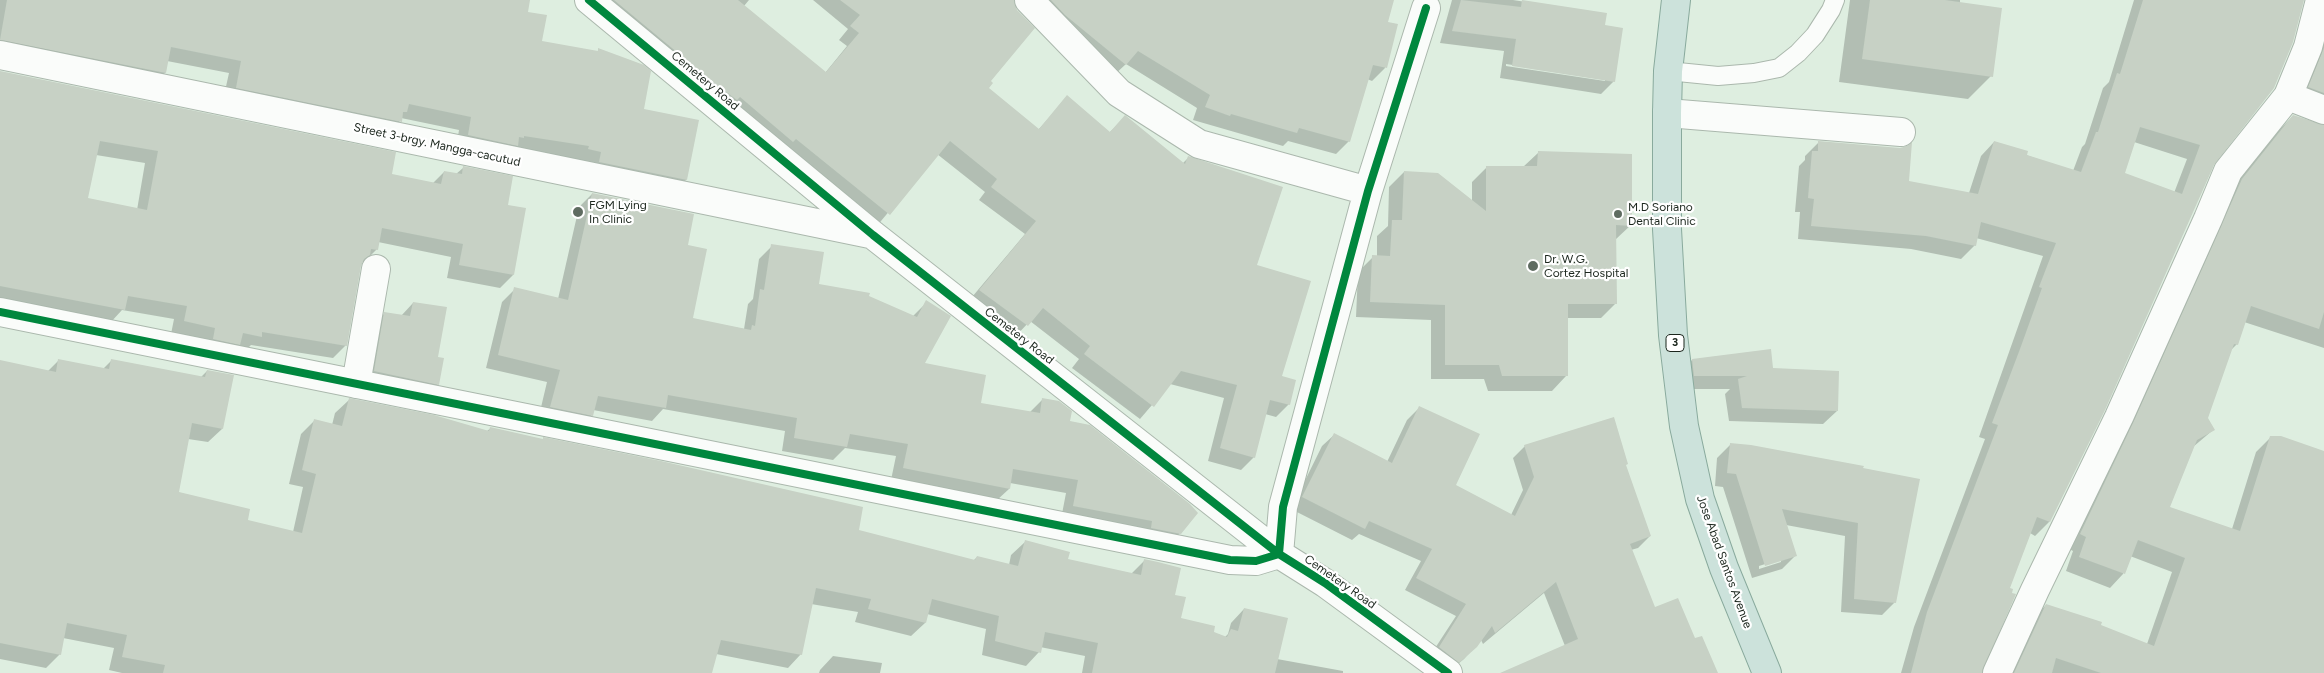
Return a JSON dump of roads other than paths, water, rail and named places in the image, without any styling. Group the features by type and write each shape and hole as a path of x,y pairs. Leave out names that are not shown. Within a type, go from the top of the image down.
{"highway":[{"name":"Jose Abad Santos Avenue","path":"1676,0 1668,71 1666,113 1668,238 1674,335 1684,426 1700,498 1724,568 1767,673"}],"street":[{"name":"Cemetery Road","path":"589,0 874,235 1279,554 1324,583 1448,673"},
{"path":"1029,0 1119,92 1199,144 1368,191"},
{"path":"1997,673 2119,417 2228,171 2288,96 2308,47 2320,0"},
{"path":"0,312 1230,560 1256,561 1279,554 1283,507 1368,191 1426,8"},
{"name":"Street 3-brgy. Mangga-cacutud","path":"0,55 874,235"},
{"path":"2288,96 2324,110"},
{"path":"1666,113 1901,132"},
{"path":"356,384 376,269"}],"lane":[{"path":"1668,71 1718,76 1754,73 1779,68 1798,53 1815,35 1835,0"}],"place":[{"name":"FGM Lying In Clinic","path":"578,212"},
{"name":"M.D Soriano Dental Clinic","path":"1618,214"},
{"name":"Dr. W.G. Cortez Hospital","path":"1533,266"}]}
